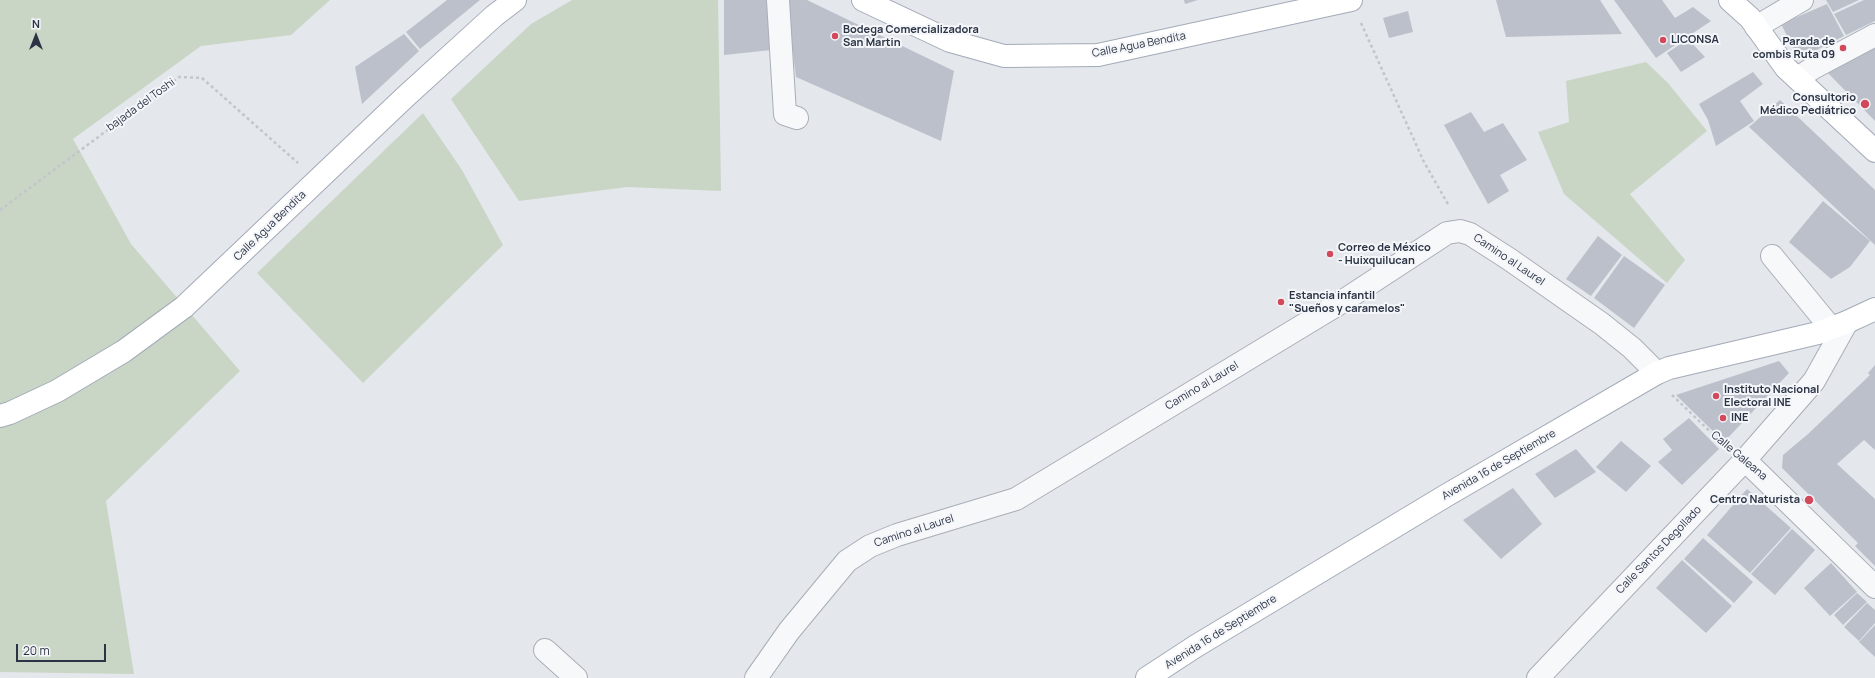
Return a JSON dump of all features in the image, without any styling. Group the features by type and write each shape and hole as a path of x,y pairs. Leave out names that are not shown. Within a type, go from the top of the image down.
{"main road":[{"name":"Calle Agua Bendita","path":"0,416 10,414 57,391 124,351 184,307 404,98 494,16 515,0"},
{"name":"Calle Agua Bendita","path":"863,0 950,41 1004,56 1098,55 1300,6 1355,8"},
{"path":"1730,0 1752,15 1786,68 1875,151"},
{"name":"Avenida 16 de Septiembre","path":"1147,678 1196,646 1657,373 1669,368 1818,333 1875,309"}],"street":[{"path":"778,0 786,114 797,118"},
{"path":"1752,15 1802,0"},
{"path":"1798,78 1813,68 1875,35"},
{"name":"Camino al Laurel","path":"756,678 789,631 847,561 870,546 897,535 1016,499 1340,303 1447,233 1460,231 1470,234 1510,259 1602,324 1632,348 1657,373"},
{"path":"1772,256 1839,325"},
{"name":"Calle Santos Degollado","path":"1538,678 1746,460 1814,381 1839,325"},
{"name":"Calle Galeana","path":"1746,460 1875,587"},
{"path":"545,650 576,678"}],"path":[{"path":"1355,8 1424,162 1451,209"},
{"name":"bajada del Toshi","path":"0,210 179,77 202,78 299,164"},
{"name":"Calle Galeana","path":"1657,373 1670,393 1726,447 1746,460"}],"green space":[{"path":"0,0 330,0 291,35 201,46 73,139 131,244 240,371 106,501 134,674 0,672"},
{"path":"572,0 718,0 721,191 627,187 519,201 451,99 531,24"},
{"path":"1646,62 1668,83 1707,131 1630,194 1685,260 1667,283 1564,194 1538,132 1569,122 1566,81"},
{"path":"423,113 462,170 503,245 363,383 257,273"}],"building":[{"path":"447,0 480,0 420,49 406,32"},
{"path":"724,0 770,0 771,50 724,55"},
{"name":"Bodega Comercializadora San Martin","path":"786,0 807,0 954,71 941,141 796,77"},
{"path":"1184,0 1198,0 1185,4"},
{"path":"1496,0 1600,0 1622,34 1506,37"},
{"name":"LICONSA","path":"1614,0 1662,0 1675,18 1693,7 1711,21 1656,58"},
{"path":"1826,0 1859,0 1833,12"},
{"path":"1864,0 1875,0 1875,21 1846,35 1834,14"},
{"path":"1827,4 1844,36 1799,59 1781,24"},
{"path":"1408,11 1413,32 1389,38 1383,18"},
{"path":"404,34 419,51 362,104 355,67"},
{"path":"1688,39 1705,57 1681,72 1667,53"},
{"path":"1875,46 1875,121 1828,73"},
{"path":"1753,72 1763,84 1740,101 1754,121 1716,146 1708,120 1699,104"},
{"path":"1780,100 1875,190 1875,245 1749,127"},
{"path":"1471,112 1484,132 1503,123 1527,160 1500,175 1509,191 1488,204 1444,125"},
{"path":"1823,201 1870,241 1850,267 1831,279 1789,242"},
{"path":"1598,236 1622,255 1591,296 1566,279"},
{"path":"1624,256 1665,285 1634,328 1594,298"},
{"name":"INE","path":"1779,361 1789,373 1724,442 1676,395"},
{"path":"1875,365 1875,450 1864,440 1837,464 1875,499 1875,566 1855,546 1858,543 1782,468 1783,455 1808,434 1870,375 1868,373"},
{"path":"1689,418 1719,449 1682,485 1658,462 1672,450 1663,439"},
{"path":"1621,441 1651,466 1626,492 1596,467"},
{"path":"1576,449 1596,472 1555,498 1535,474"},
{"path":"1513,488 1542,524 1501,559 1463,520"},
{"path":"1747,489 1791,528 1750,573 1707,535"},
{"path":"1792,529 1815,550 1775,595 1751,574"},
{"path":"1703,538 1753,582 1734,603 1684,559"},
{"path":"1682,560 1732,606 1706,633 1656,588"},
{"path":"1831,563 1857,592 1830,616 1804,588"},
{"path":"1857,593 1867,602 1843,625 1834,615"},
{"path":"1867,603 1875,610 1875,623 1859,641 1844,627"},
{"path":"1875,625 1875,657 1859,642"}],"place":[{"name":"Bodega Comercializadora San Martin","path":"835,36"},
{"name":"LICONSA","path":"1663,40"},
{"name":"Parada de combis Ruta 09","path":"1843,48"},
{"name":"Consultorio Médico Pediátrico","path":"1865,104"},
{"name":"Correo de México - Huixquilucan","path":"1330,254"},
{"name":"Estancia infantil \"Sueños y caramelos\"","path":"1281,302"},
{"name":"Instituto Nacional Electoral INE","path":"1716,396"},
{"name":"INE","path":"1723,418"},
{"name":"Centro Naturista","path":"1809,500"}]}
